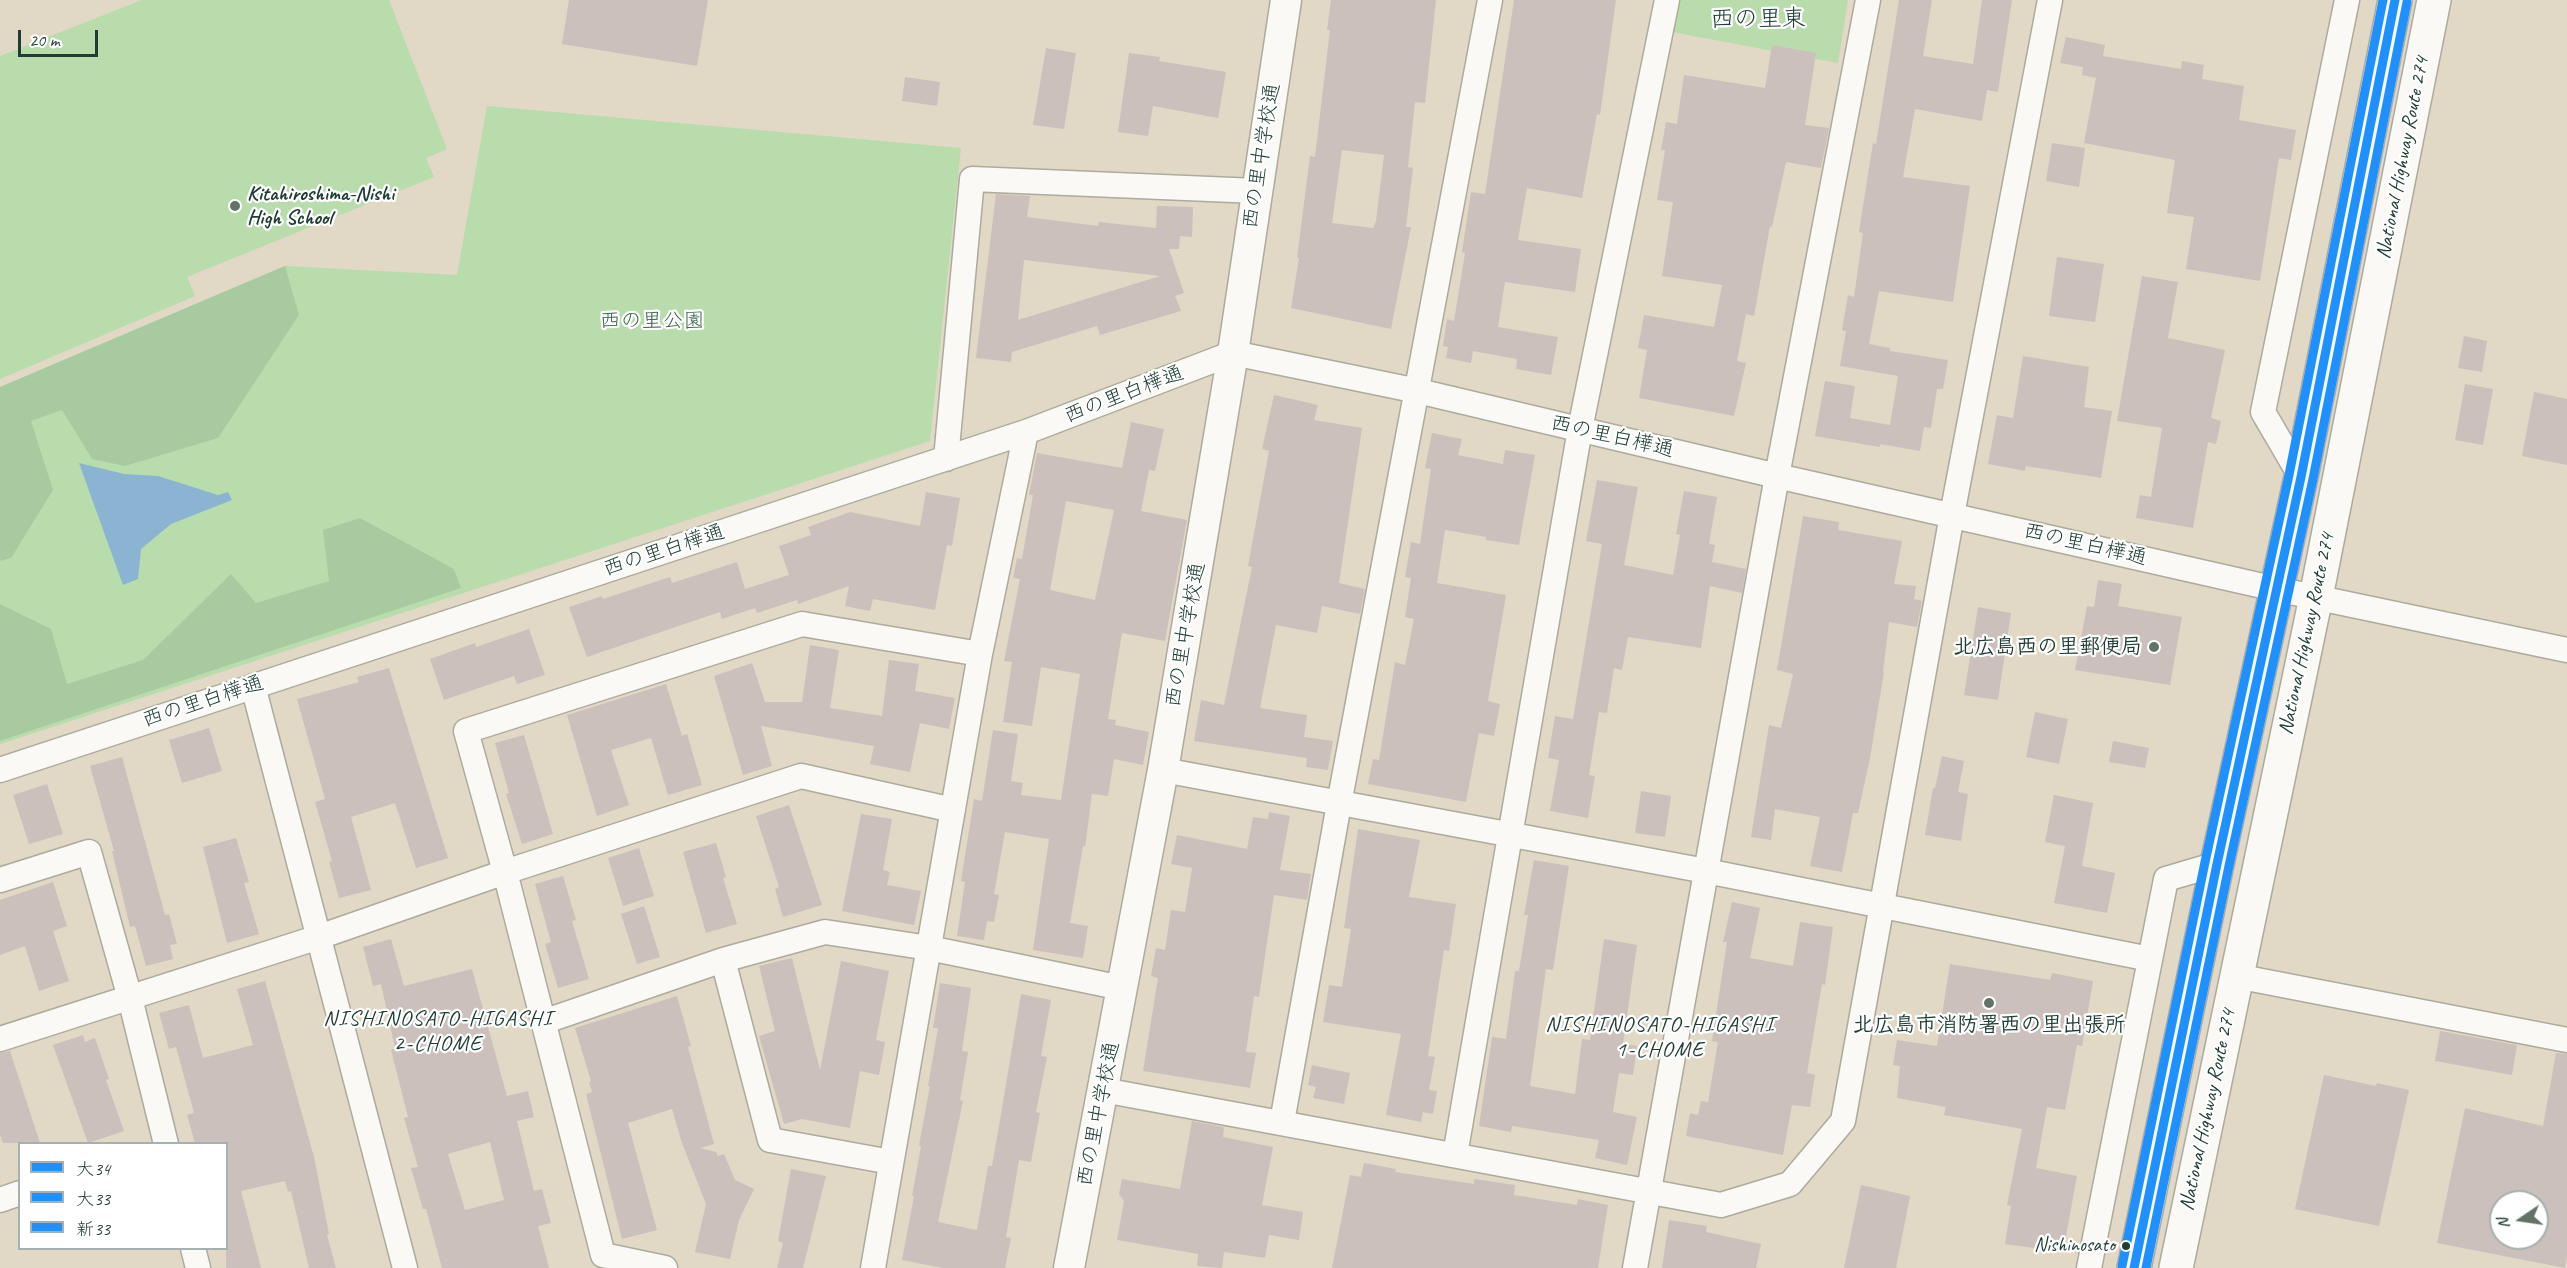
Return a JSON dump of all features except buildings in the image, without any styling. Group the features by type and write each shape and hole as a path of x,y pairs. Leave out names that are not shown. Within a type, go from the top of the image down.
{"highway":[{"name":"National Highway Route 274","path":"2134,1268 2217,864 2301,477 2395,0"},
{"name":"National Highway Route 274","path":"2176,1268 2316,597 2434,0"}],"street":[{"name":"西の里中学校通","path":"1076,1267 1103,1090 1163,770 1233,353 1286,0"},
{"path":"1282,1122 1339,804 1490,0"},
{"path":"1455,1155 1580,429 1667,0"},
{"path":"1635,1268 1777,476 1868,0"},
{"path":"1103,1090 1721,1205 1790,1184 1843,1121 1952,515 2050,0"},
{"path":"2301,477 2263,412 2347,0"},
{"path":"946,459 972,179 1257,191"},
{"name":"西の里白樺通","path":"0,770 1026,432 1233,353 1418,391 1777,476 2276,589 2567,650"},
{"path":"873,1268 980,654 1026,432"},
{"path":"664,1268 603,1255 505,872 466,731 802,624 980,654"},
{"path":"253,686 405,1268"},
{"path":"1163,770 1706,871 2150,959"},
{"path":"0,1039 319,937 505,872 801,777 953,810"},
{"path":"0,879 89,852 130,998 166,1142"},
{"path":"2089,1268 2166,879 2217,864"},
{"path":"543,1022 723,960 825,932 929,948 1122,988"},
{"path":"723,960 770,1140 891,1162"},
{"path":"2236,976 2567,1040"},
{"path":"0,1200 18,1194"},
{"path":"194,1250 198,1268"}],"green space":[{"path":"142,0 389,0 447,149 426,158 434,177 187,277 195,296 0,379 0,56"},
{"path":"1667,0 1848,0 1838,63 1661,30"},
{"name":"西の里公園","path":"487,106 961,148 930,441 0,744 0,387 285,266 457,275"},
{"path":"285,266 299,315 218,438 125,466 92,459 62,410 31,421 53,490 11,558 0,561 0,387"},
{"path":"360,518 454,569 461,588 0,741 0,604 51,629 67,684 143,660 231,574 256,603 329,581 323,530"}],"water":[{"path":"79,463 124,474 158,476 218,495 228,492 232,500 171,524 141,549 138,579 123,585"}],"transit line":[{"name":"新33","path":"2122,1266 2205,862 2289,475 2383,0"},
{"name":"大34","path":"2134,1268 2217,864 2301,477 2395,0"},
{"name":"大33","path":"2146,1268 2229,866 2313,479 2407,2"}],"place":[{"name":"Kitahiroshima-Nishi High School","path":"235,206"},
{"name":"北広島西の里郵便局","path":"2154,647"},
{"name":"北広島市消防署西の里出張所","path":"1989,1003"},
{"name":"Nishinosato","path":"2126,1246"}],"district":[{"name":"西の里東","path":"1758,20"},
{"name":"NISHINOSATO-HIGASHI 2-CHOME","path":"438,1032"},
{"name":"NISHINOSATO-HIGASHI 1-CHOME","path":"1660,1038"}]}
